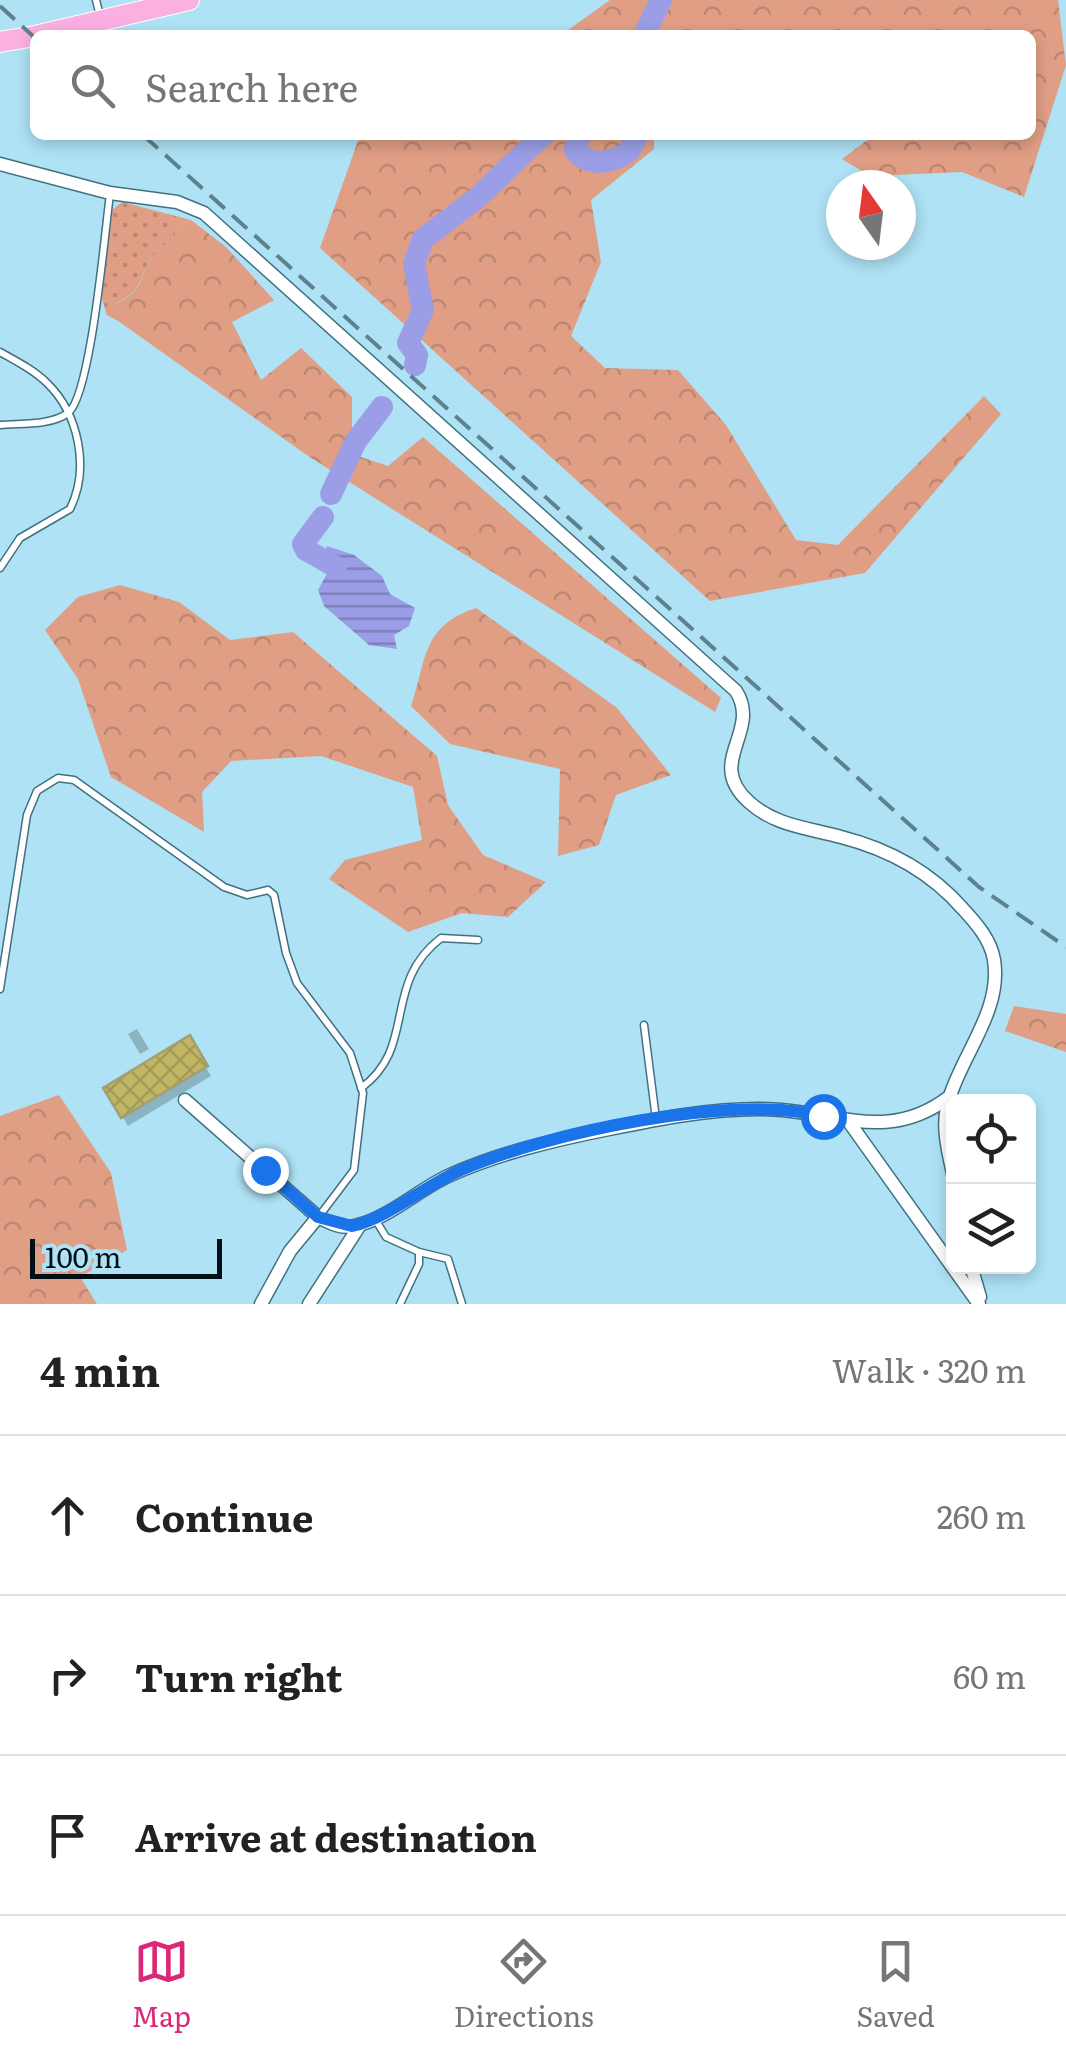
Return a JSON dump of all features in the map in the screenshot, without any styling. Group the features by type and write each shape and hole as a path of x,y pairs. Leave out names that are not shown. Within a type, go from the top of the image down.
{"main road":[{"path":"62,30 189,0"},
{"path":"0,42 30,36"}],"street":[{"path":"0,164 110,193 190,205 218,224 736,691 744,709 729,768 731,781 750,803 782,822 886,852 910,863 960,904 985,936 995,970 983,1023 950,1094"},
{"path":"185,1100 318,1217 343,1227 375,1218 423,1188 487,1160 656,1120 774,1109 849,1122 901,1121 920,1116 946,1099"},
{"path":"849,1122 981,1304"},
{"path":"261,1304 290,1250 318,1217"},
{"path":"309,1304 360,1224"},
{"path":"973,1274 981,1304"}],"lane":[{"path":"96,0 102,22"},
{"path":"0,425 43,421 68,413 78,400 89,355 110,193"},
{"path":"0,352 42,378 68,413 80,458 74,502 60,518 20,538 0,568"},
{"path":"0,989 32,800 47,782 58,778 74,780 236,894 260,890 274,895 286,953 297,982 350,1053 362,1088 354,1170 318,1217"},
{"path":"362,1088 385,1065 396,1042 401,994 427,948 441,938 478,940"},
{"path":"644,1025 656,1120"},
{"path":"375,1218 386,1237 419,1252 448,1259 462,1304"},
{"path":"400,1304 419,1264 419,1252"}],"green space":[{"path":"610,0 1058,0 1066,65 1024,197 962,172 860,170 842,159 867,140 1036,140 1036,30 568,30"},
{"path":"358,140 654,140 654,149 591,200 601,262 571,336 605,368 678,370 726,425 796,540 838,545 984,396 1001,414 865,573 710,601 320,248"},
{"path":"122,202 191,220 183,222 150,260 138,287 111,306 118,321 107,315 101,295 112,210"},
{"path":"191,220 226,247 274,300 232,322 261,380 301,348 352,397 352,454 388,466 423,437 721,698 715,712 308,456 114,318 111,306 133,293 150,260 183,222"},
{"path":"120,585 179,602 230,640 293,632 437,756 448,805 483,855 546,882 508,917 462,913 408,932 329,879 345,860 422,840 413,787 321,756 231,761 202,792 204,832 111,777 78,679 45,630 78,597"},
{"path":"476,608 616,707 671,775 616,795 599,845 558,856 560,769 450,744 411,706 435,635 458,615"},
{"path":"1014,1006 1066,1014 1066,1052 1005,1031"},
{"path":"59,1095 111,1173 127,1250 80,1277 97,1304 0,1304 0,1116"}],"water":[{"path":"327,546 354,555 382,576 390,594 415,608 409,626 394,635 397,649 369,645 324,606 318,590 328,572 322,561"}],"building":[{"path":"190,1035 208,1066 121,1118 103,1088"}],"waterway":[{"path":"646,30 661,0"},
{"path":"415,365 417,355 408,343 423,310 414,264 423,239 477,198 538,140"},
{"path":"578,140 575,150 581,156 601,162 629,151 635,140"},
{"path":"331,494 356,441 382,407"},
{"path":"323,517 303,544 306,550 336,567"}],"railway":[{"path":"0,6 30,33"},
{"path":"149,140 979,887 1066,947"}],"route":[{"path":"265,1170 318,1217 343,1227 375,1218 423,1188 466,1168 546,1143 656,1120 738,1109 784,1109 823,1116"}]}
